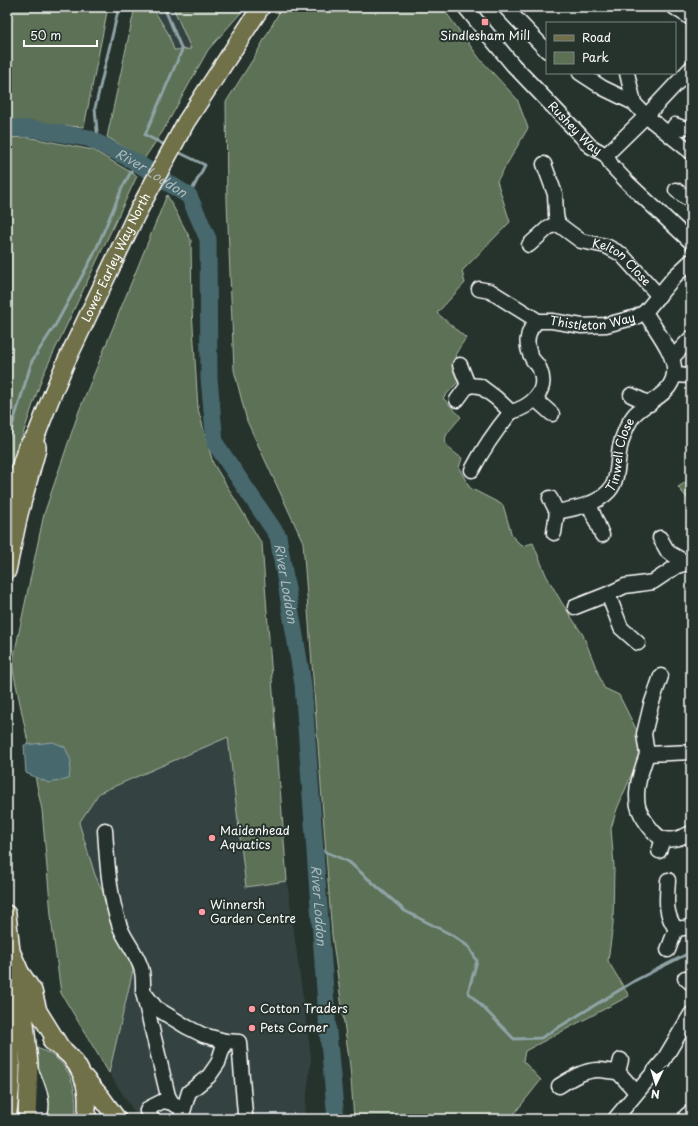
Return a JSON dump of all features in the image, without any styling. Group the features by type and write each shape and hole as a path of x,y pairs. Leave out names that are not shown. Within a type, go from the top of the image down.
{"main road":[{"name":"Lower Earley Way North","path":"7,508 27,447 36,436 62,372 115,258 172,146 224,62 261,7"},
{"name":"Lower Earley Way North","path":"7,571 19,514 37,449 36,436"},
{"path":"7,914 11,950 15,1034 7,1119"},
{"path":"11,974 33,991 38,1011 62,1048 117,1119"},
{"path":"15,1034 47,1040 62,1048"},
{"path":"15,1034 30,1065 27,1119"},
{"path":"82,1074 87,1092 86,1119"}],"street":[{"name":"Rushey Way","path":"465,7 518,70 590,146 606,155 612,166 628,183 691,242"},
{"path":"505,7 546,50"},
{"path":"674,7 687,19"},
{"path":"606,155 646,116 691,68"},
{"path":"582,74 603,88 634,103 646,116 691,152"},
{"path":"627,74 634,103"},
{"path":"669,134 675,125 683,128"},
{"path":"529,245 549,227 558,224 555,194 544,164"},
{"name":"Kelton Close","path":"558,224 581,241 606,246 621,254 658,296"},
{"name":"Thistleton Way","path":"479,289 490,292 538,321 552,321 582,326 606,325 636,317 645,312 675,276 691,261"},
{"path":"645,312 672,358 675,368 674,375 691,376"},
{"path":"472,470 498,428 511,412 523,409 535,399 540,392 543,377 540,368 530,354 528,336 530,329 538,321"},
{"path":"672,358 691,338"},
{"path":"460,365 468,385"},
{"name":"Tinwell Close","path":"557,512 589,504 601,498 610,490 615,479 620,446 629,424 635,414 664,392 672,381 674,375"},
{"path":"468,385 480,386 511,412"},
{"path":"457,400 468,385"},
{"path":"631,395 650,404"},
{"path":"535,399 552,414"},
{"path":"550,498 557,512 554,533"},
{"path":"589,504 602,535"},
{"path":"660,538 668,552 689,563"},
{"path":"575,607 625,586 653,582 677,566 689,563"},
{"path":"608,594 621,628 638,643"},
{"path":"661,676 651,705 644,734 647,754 638,784 638,807 643,818 661,845 677,840 691,833"},
{"path":"647,754 691,752"},
{"path":"105,830 107,866 114,907 121,928 140,965 143,977 143,992 168,1096 179,1110"},
{"path":"668,880 667,911 670,921 676,929"},
{"path":"676,929 691,927"},
{"path":"668,950 676,929"},
{"path":"143,992 156,1008 187,1027 203,1035 226,1041 239,1042 245,1114 244,1119"},
{"path":"615,1119 663,1061 691,1014"},
{"path":"179,1110 189,1092 209,1076 218,1063 226,1041"},
{"path":"30,1065 42,1099 41,1114 38,1119"},
{"path":"559,1086 571,1078 586,1072 616,1068 636,1092"},
{"path":"152,1119 147,1111 149,1108 163,1100 179,1110"}],"shaded area":[{"path":"152,7 246,7 208,50 174,50 168,33"},
{"name":"Winnersh Garden Centre","path":"228,736 246,887 287,881 311,1058 304,1119 139,1119 109,1073 133,970 124,937 95,875 79,823 99,793"}],"green space":[{"path":"7,7 108,7 84,127 7,122"},
{"path":"135,7 152,7 168,33 174,50 191,49 173,7 246,7 208,50 163,131 144,159 107,137"},
{"path":"282,7 442,7 480,59 517,99 528,128 497,181 510,222 462,271 465,283 437,313 466,338 458,350 455,358 460,380 443,398 461,417 450,429 445,439 448,447 462,458 459,468 470,488 503,505 512,536 522,546 533,543 546,575 583,635 604,688 619,695 644,745 617,809 611,828 614,866 613,924 608,961 629,996 525,1051 523,1061 541,1080 510,1119 354,1119 350,1066 332,935 303,542 247,421 234,370 227,201 226,102 255,56"},
{"path":"26,137 93,150 137,176 43,375 7,481 7,138"},
{"path":"167,195 191,240 192,310 198,409 213,463 262,544 287,881 246,887 228,737 99,793 79,823 95,875 124,937 133,970 109,1073 61,993 52,926 42,810 12,665 44,514 79,411"},
{"path":"691,479 691,503 678,487"},
{"path":"33,1047 45,1051 55,1057 69,1074 75,1095 75,1119 41,1119"}],"water":[{"path":"53,742 65,747 71,761 69,779 49,783 26,773 24,745"}],"waterway":[{"path":"98,143 95,108 119,7"},
{"path":"164,7 182,50 145,135 167,146"},
{"name":"River Loddon","path":"7,128 35,129 88,138 134,161 189,196 208,239 209,378 215,443 278,536 303,684 328,1032 336,1119"},
{"path":"176,151 205,165 189,196"},
{"path":"7,438 9,436 32,361 56,324 94,254 123,186 136,163"},
{"path":"315,847 349,862 405,911 452,935 469,947 477,961 468,992 514,1039 541,1038 636,980 691,952"}],"place":[{"name":"Sindlesham Mill","path":"485,22"},
{"name":"Maidenhead Aquatics","path":"212,838"},
{"name":"Winnersh Garden Centre","path":"202,912"},
{"name":"Cotton Traders","path":"252,1009"},
{"name":"Pets Corner","path":"252,1028"}]}
